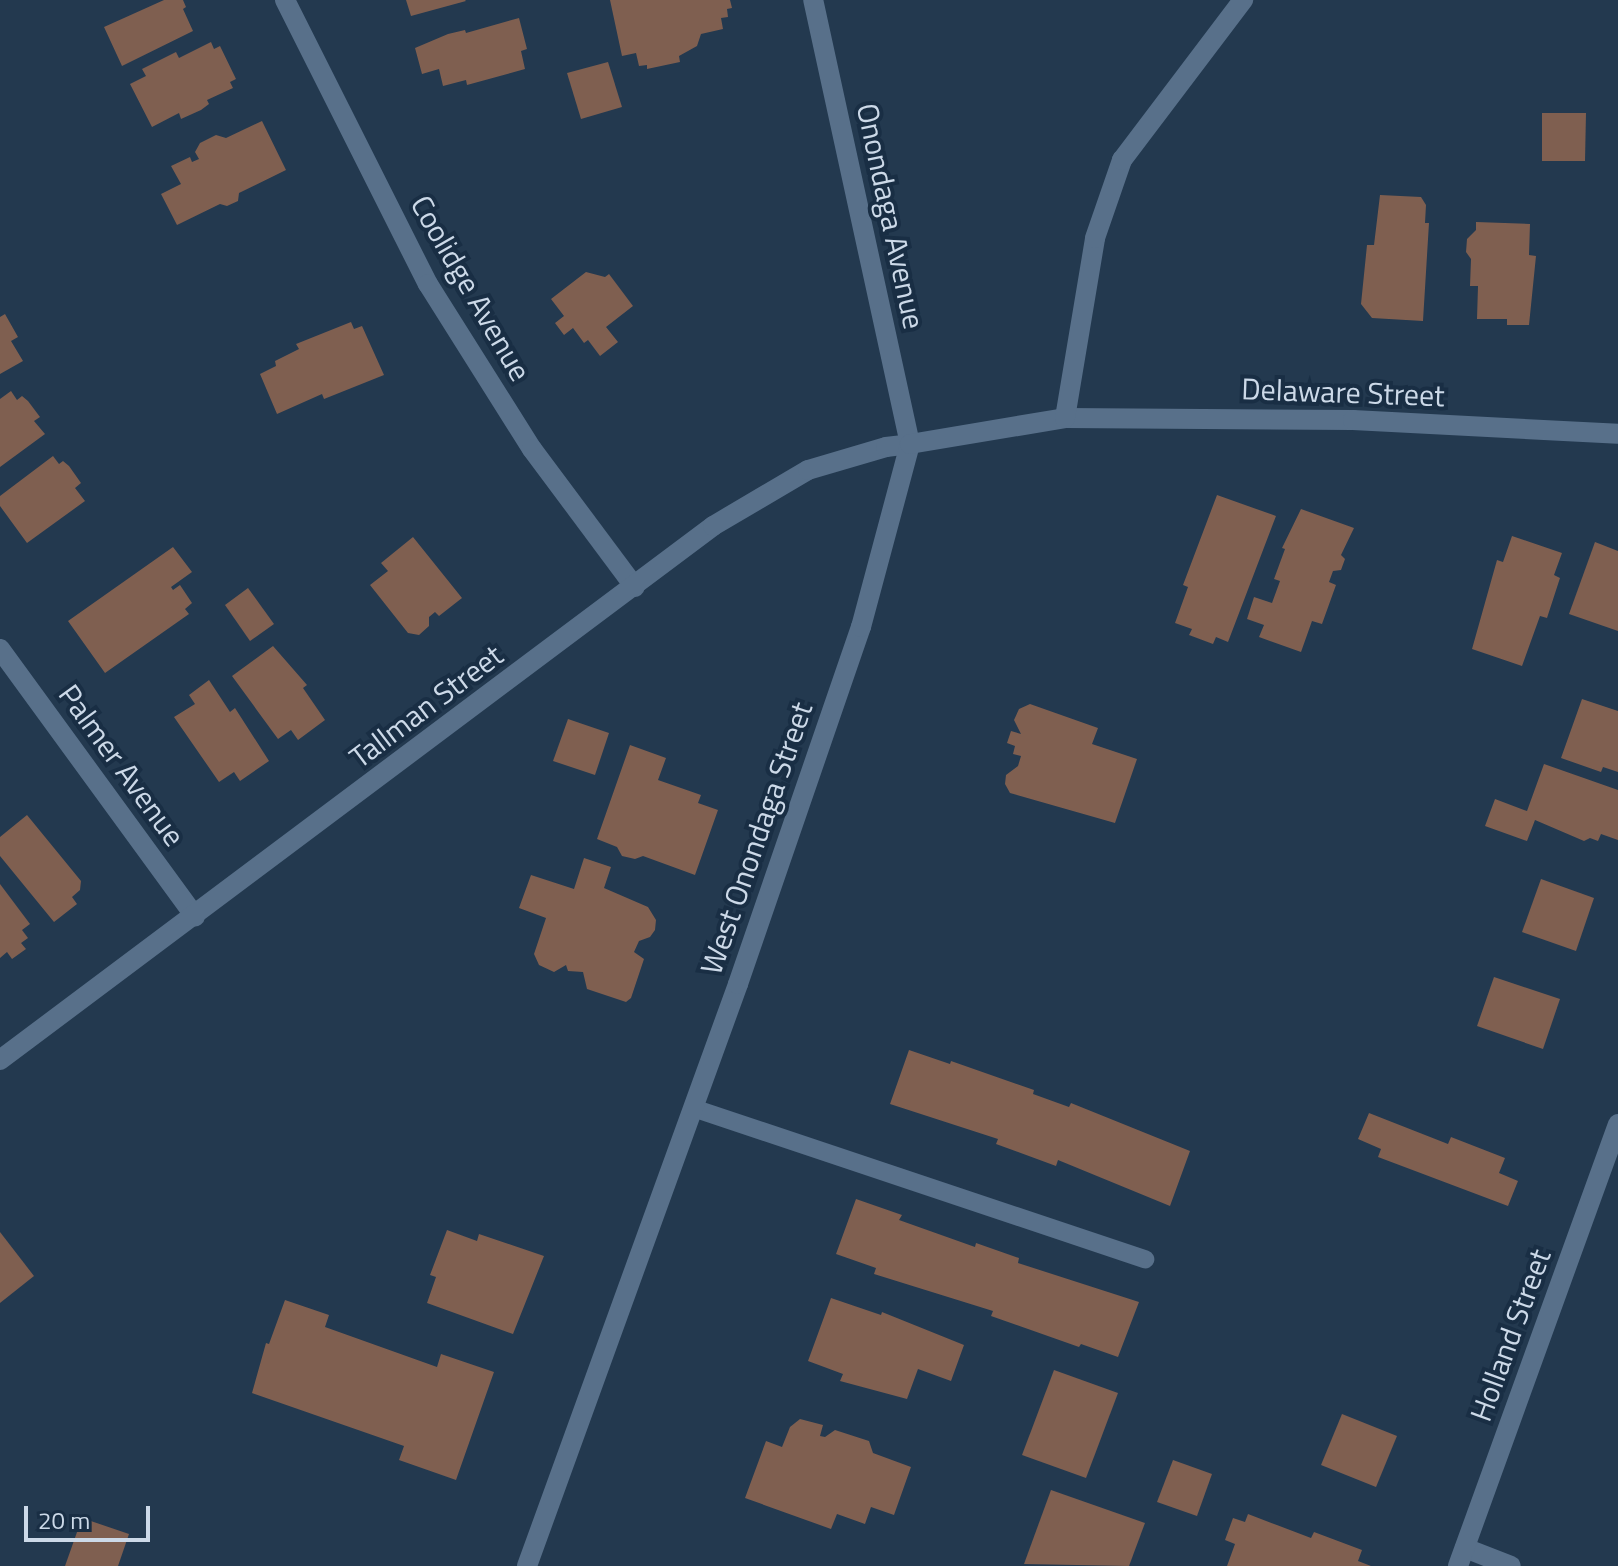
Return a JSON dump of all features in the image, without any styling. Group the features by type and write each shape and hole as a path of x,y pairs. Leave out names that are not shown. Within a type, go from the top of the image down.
{"street":[{"name":"Coolidge Avenue","path":"285,0 428,284 532,449 635,587"},
{"name":"Onondaga Avenue","path":"813,0 910,444"},
{"path":"910,444 1065,418 1095,238 1122,160 1243,0"},
{"name":"Delaware Street","path":"1065,418 1353,420 1618,434"},
{"name":"Tallman Street","path":"0,1060 713,526 808,470 886,447 910,444"},
{"name":"West Onondaga Street","path":"527,1566 693,1108 861,627 910,444"},
{"name":"Palmer Avenue","path":"0,649 195,916"},
{"name":"Holland Street","path":"1462,1557 1618,1124"},
{"path":"1462,1557 1511,1566"}],"lane":[{"path":"693,1108 1145,1259"}],"building":[{"path":"164,0 183,0 186,7 183,9 193,31 122,66 104,27"},
{"path":"406,0 465,0 466,1 411,16"},
{"path":"610,0 730,0 732,8 727,9 728,17 721,18 723,29 701,34 697,46 679,56 680,62 647,69 647,65 639,66 636,53 622,56"},
{"path":"519,18 527,49 521,51 525,69 467,85 466,80 443,86 439,69 422,74 415,48 448,34 465,30 466,33"},
{"path":"211,42 214,49 220,46 236,79 230,82 233,88 207,100 209,104 201,110 181,119 179,113 152,127 130,84 146,76 142,69 176,52 179,58"},
{"path":"608,62 622,107 581,119 567,73"},
{"path":"1542,113 1586,113 1585,161 1542,161"},
{"path":"262,121 286,170 239,193 238,201 227,206 220,204 177,225 161,194 181,184 171,166 190,157 192,162 199,159 195,152 200,143 216,135 226,138"},
{"path":"1380,195 1421,197 1426,205 1425,223 1429,223 1423,321 1372,318 1361,304 1367,245 1374,245"},
{"path":"1476,222 1530,224 1529,255 1536,256 1529,325 1507,325 1507,319 1477,319 1478,286 1470,286 1471,259 1466,252 1467,239 1476,230"},
{"path":"586,272 605,277 609,274 633,306 606,327 618,342 600,356 588,340 584,343 573,328 564,335 555,323 564,316 551,299"},
{"path":"5,314 18,337 11,341 23,361 0,374 0,317"},
{"path":"351,322 354,329 362,326 384,375 324,399 322,394 277,414 260,374 276,366 275,361 299,349 296,344"},
{"path":"11,391 17,400 22,396 28,401 40,417 34,421 45,434 0,467 0,399"},
{"path":"53,456 59,464 63,461 69,466 81,483 75,488 85,501 27,543 0,506 0,496"},
{"path":"1217,495 1276,516 1228,642 1216,637 1213,644 1189,635 1192,629 1175,623 1188,587 1183,585"},
{"path":"1301,509 1354,528 1341,555 1345,559 1341,570 1333,571 1329,582 1336,585 1322,624 1312,621 1301,652 1259,637 1264,625 1247,619 1254,597 1272,603 1280,581 1274,579 1285,549 1282,548"},
{"path":"1512,536 1562,553 1554,575 1560,578 1547,618 1540,616 1522,666 1472,649 1497,560 1503,562"},
{"path":"413,537 462,598 439,616 435,612 429,617 429,626 419,635 408,633 370,585 388,571 381,563"},
{"path":"1595,542 1618,551 1618,631 1569,614"},
{"path":"173,547 192,572 171,587 173,590 180,585 192,603 185,609 189,614 105,673 68,621"},
{"path":"248,588 274,624 250,641 225,605"},
{"path":"273,646 307,685 303,688 325,720 298,740 291,730 278,739 232,676"},
{"path":"209,680 230,712 235,708 269,761 240,781 234,772 219,782 174,717 195,704 189,695"},
{"path":"1582,699 1618,711 1618,772 1603,767 1601,772 1561,758"},
{"path":"1030,704 1098,728 1092,744 1137,759 1115,823 1010,793 1005,784 1006,775 1018,766 1021,756 1013,754 1015,746 1007,743 1011,731 1021,734 1014,720 1019,709"},
{"path":"568,719 609,733 595,775 553,761"},
{"path":"630,745 666,758 658,780 701,795 698,803 718,810 695,875 643,856 635,859 622,856 617,847 597,839"},
{"path":"1544,764 1618,790 1618,840 1601,834 1598,841 1590,838 1584,841 1535,820 1527,841 1485,826 1495,799 1527,811"},
{"path":"27,815 81,881 80,890 72,897 77,904 54,922 0,856 0,837"},
{"path":"584,858 611,867 604,888 648,907 656,920 655,930 650,937 639,941 634,952 644,959 631,998 626,1002 587,989 583,972 568,971 566,965 554,972 539,965 534,954 546,918 519,908 531,875 574,889"},
{"path":"1541,879 1594,898 1576,951 1522,932"},
{"path":"0,884 30,924 22,930 28,938 21,943 26,949 12,959 7,952 0,958"},
{"path":"1494,977 1560,999 1543,1049 1477,1026"},
{"path":"909,1050 1034,1090 1033,1094 1069,1107 1071,1103 1190,1151 1170,1206 1058,1160 1056,1166 996,1144 998,1139 890,1104"},
{"path":"1369,1113 1448,1144 1451,1137 1505,1158 1499,1173 1518,1181 1508,1206 1378,1157 1381,1149 1358,1139"},
{"path":"856,1199 902,1215 899,1220 975,1247 976,1243 1019,1258 1018,1263 1139,1302 1118,1357 1081,1344 1079,1347 991,1316 993,1311 874,1274 876,1268 836,1254"},
{"path":"447,1230 477,1241 479,1234 544,1256 513,1334 427,1303 436,1277 430,1275"},
{"path":"0,1232 34,1276 0,1303"},
{"path":"831,1298 881,1315 882,1312 964,1345 951,1381 918,1369 907,1399 840,1381 843,1374 808,1361"},
{"path":"285,1300 329,1315 325,1327 437,1367 441,1354 494,1372 456,1480 399,1460 404,1446 252,1393 266,1343 269,1344"},
{"path":"1054,1370 1118,1393 1086,1478 1022,1455"},
{"path":"1342,1414 1397,1436 1376,1487 1321,1465"},
{"path":"800,1419 823,1425 820,1436 825,1437 835,1430 869,1441 873,1453 911,1467 894,1515 871,1507 865,1524 837,1514 831,1529 745,1498 766,1441 782,1447 790,1427"},
{"path":"1173,1460 1212,1474 1197,1516 1157,1502"},
{"path":"1051,1490 1145,1523 1129,1566 1024,1564"},
{"path":"1248,1514 1311,1538 1314,1532 1362,1550 1358,1561 1371,1566 1227,1566 1235,1544 1225,1540 1233,1518 1245,1522"},
{"path":"82,1518 129,1534 118,1566 65,1566"}]}
